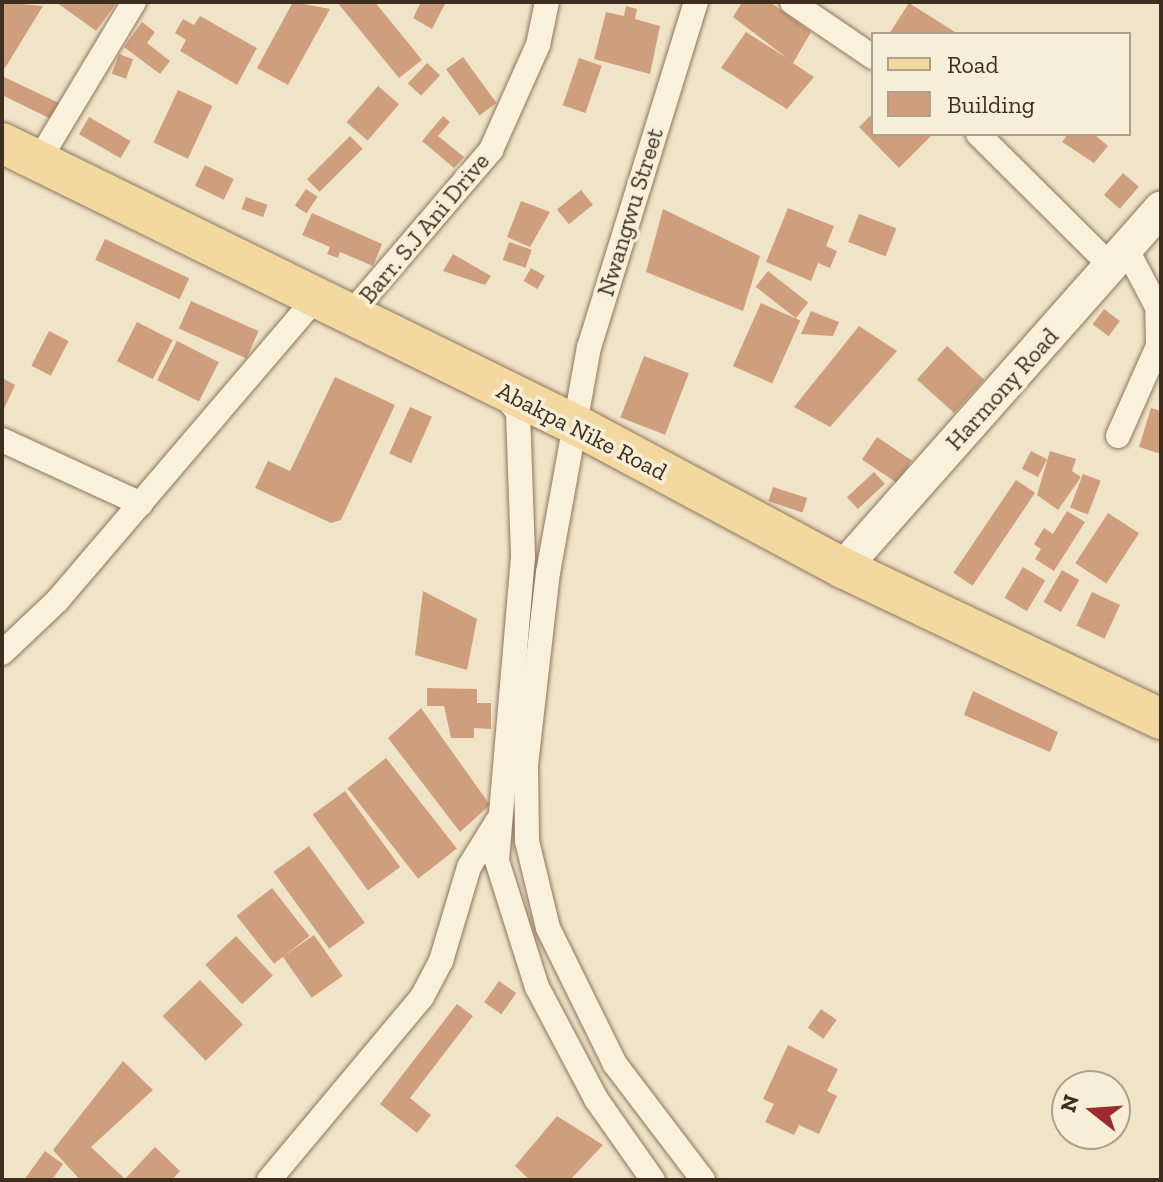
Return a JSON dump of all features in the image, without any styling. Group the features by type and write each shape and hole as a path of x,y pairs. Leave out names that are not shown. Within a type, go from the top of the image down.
{"main road":[{"name":"Abakpa Nike Road","path":"2,143 326,306 578,426 843,568 1161,719"},
{"name":"Harmony Road","path":"843,568 1161,209"}],"street":[{"path":"39,160 134,2"},
{"name":"Barr. S.J Ani Drive","path":"2,653 141,504 196,432 491,150 538,45 547,2"},
{"name":"Nwangwu Street","path":"696,2 589,347 578,426 548,572 526,766 527,841 548,928 615,1064 703,1180"},
{"path":"792,2 871,56"},
{"path":"980,136 1118,257 1157,307 1158,346 1118,436"},
{"path":"326,306 516,406 523,557 506,808 497,861 515,932 596,1099 653,1180"},
{"path":"2,440 141,504"},
{"path":"269,1180 422,997 441,961 469,867 506,808"}],"building":[{"path":"2,2 43,6 5,68 2,66"},
{"path":"56,2 117,2 96,31"},
{"path":"293,2 330,9 288,85 257,68"},
{"path":"337,2 375,2 422,60 399,78"},
{"path":"421,2 446,2 432,29 413,18"},
{"path":"742,2 770,2 811,32 793,63 814,77 787,109 721,68 746,32 787,58 733,17"},
{"path":"909,3 955,32 890,32"},
{"path":"626,6 637,9 635,19 660,26 650,74 594,59 606,12 624,16"},
{"path":"200,16 257,48 237,85 180,51 186,40 175,33 183,19 194,25"},
{"path":"142,22 155,32 147,43 170,61 160,74 124,47"},
{"path":"119,54 133,59 126,79 112,74"},
{"path":"463,57 497,103 480,115 446,69"},
{"path":"579,58 602,66 585,113 563,105"},
{"path":"427,63 440,75 421,96 408,83"},
{"path":"2,76 61,104 53,120 2,95"},
{"path":"378,86 399,104 368,141 347,122"},
{"path":"178,90 212,106 188,159 153,143"},
{"path":"871,115 871,136 931,136 899,168 859,127"},
{"path":"443,116 450,122 438,136 464,157 454,168 422,141"},
{"path":"89,117 131,141 121,158 79,134"},
{"path":"350,136 363,149 320,192 307,179"},
{"path":"1066,136 1096,136 1108,146 1094,163 1062,142"},
{"path":"205,165 234,179 224,200 195,186"},
{"path":"1123,173 1139,187 1120,209 1104,195"},
{"path":"306,189 318,197 306,213 295,206"},
{"path":"581,190 593,205 569,224 557,210"},
{"path":"246,197 268,205 263,217 242,209"},
{"path":"521,201 550,212 530,247 507,237"},
{"path":"788,208 834,226 826,246 837,251 830,268 818,263 811,281 766,262"},
{"path":"663,209 760,256 743,311 646,272"},
{"path":"312,213 382,244 373,266 340,252 338,258 327,254 330,247 302,235"},
{"path":"859,214 896,228 886,256 848,242"},
{"path":"105,239 189,278 180,299 95,260"},
{"path":"509,242 532,250 526,268 503,260"},
{"path":"453,254 491,276 485,285 443,271"},
{"path":"531,268 545,276 537,289 524,281"},
{"path":"768,271 808,302 796,318 756,287"},
{"path":"191,301 259,331 246,359 179,328"},
{"path":"761,303 800,320 772,384 733,366"},
{"path":"1104,309 1120,321 1109,336 1093,324"},
{"path":"811,311 839,322 833,336 801,334"},
{"path":"137,322 173,340 153,379 117,361"},
{"path":"859,326 897,351 830,427 794,407"},
{"path":"49,331 69,341 51,376 31,366"},
{"path":"177,341 219,362 199,402 157,380"},
{"path":"947,346 984,379 954,413 917,379"},
{"path":"644,356 689,373 665,435 620,418"},
{"path":"335,377 395,405 341,520 331,523 255,488 268,461 290,471"},
{"path":"2,378 15,385 2,413"},
{"path":"410,407 432,417 411,463 389,454"},
{"path":"1151,408 1161,411 1161,454 1139,447"},
{"path":"877,437 912,460 897,483 862,459"},
{"path":"1031,451 1047,459 1038,477 1022,469"},
{"path":"1050,451 1076,459 1072,471 1081,477 1058,510 1037,495"},
{"path":"874,472 885,484 858,509 847,497"},
{"path":"1083,474 1101,481 1088,514 1070,508"},
{"path":"1016,480 1035,493 972,586 953,573"},
{"path":"773,487 807,498 803,512 768,501"},
{"path":"1067,511 1085,522 1054,571 1035,559 1041,549 1034,544 1044,528 1053,534"},
{"path":"1108,513 1139,533 1106,583 1075,563"},
{"path":"1023,567 1045,580 1027,611 1004,598"},
{"path":"1062,570 1079,580 1061,612 1044,602"},
{"path":"423,591 477,619 467,670 415,655"},
{"path":"1092,592 1120,605 1104,639 1076,626"},
{"path":"427,688 477,689 477,703 491,703 491,729 474,728 474,738 451,738 444,706 427,706"},
{"path":"973,691 1058,732 1050,752 964,715"},
{"path":"421,708 490,805 460,832 388,738"},
{"path":"386,758 457,849 418,879 347,788"},
{"path":"345,791 400,867 368,891 313,815"},
{"path":"309,846 365,923 329,949 273,872"},
{"path":"272,888 310,936 274,964 237,916"},
{"path":"314,935 343,976 312,998 283,957"},
{"path":"236,936 273,975 242,1004 205,965"},
{"path":"200,980 243,1025 206,1061 163,1016"},
{"path":"499,981 516,993 501,1014 484,1002"},
{"path":"457,1004 473,1016 410,1098 431,1115 417,1133 380,1104"},
{"path":"821,1009 837,1020 823,1039 808,1028"},
{"path":"788,1045 838,1069 827,1091 837,1096 819,1134 799,1125 794,1135 765,1122 774,1104 763,1099"},
{"path":"123,1061 153,1090 91,1147 125,1179 155,1147 180,1171 172,1180 80,1180 53,1150"},
{"path":"557,1116 603,1145 570,1180 530,1180 515,1166"},
{"path":"45,1151 63,1164 52,1180 24,1180"}]}
